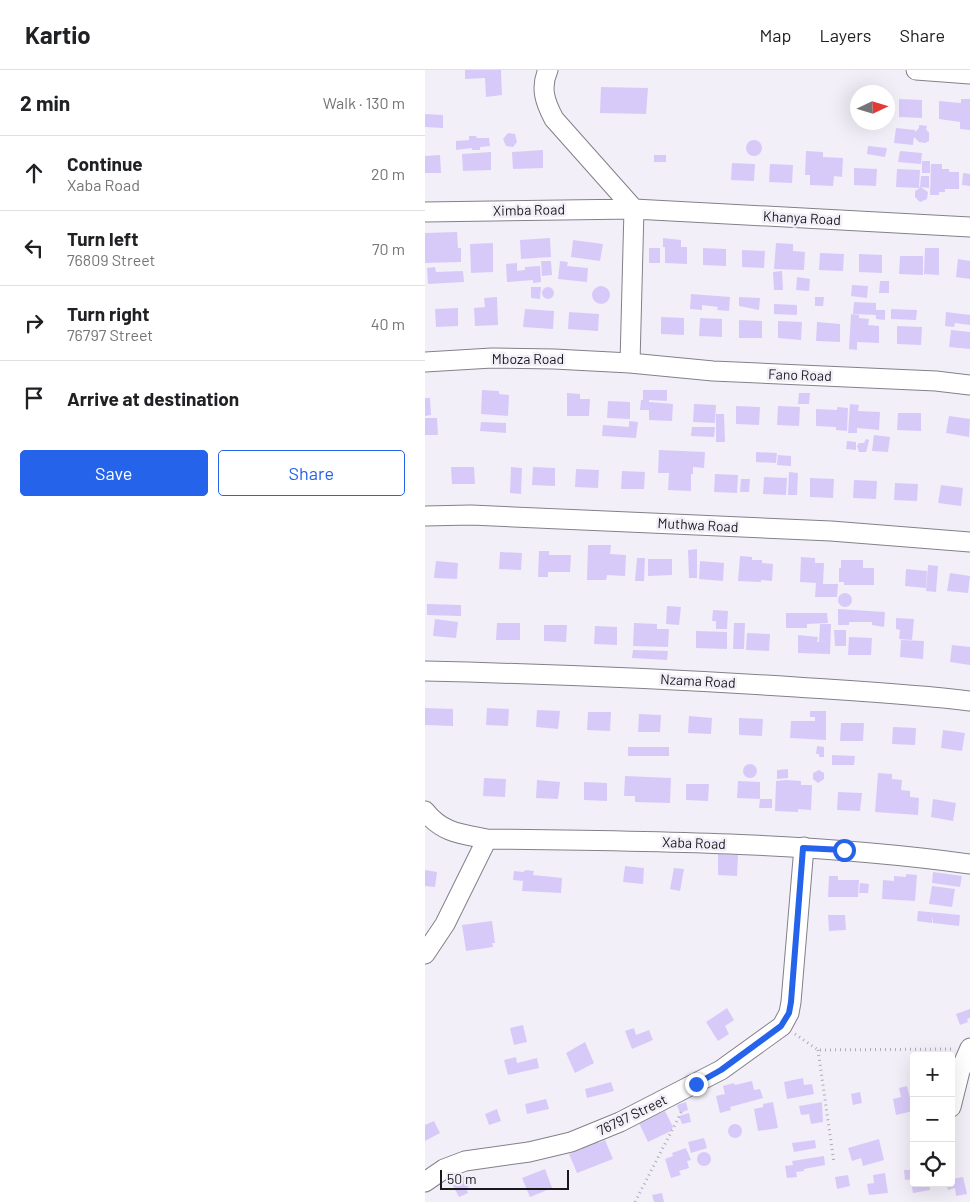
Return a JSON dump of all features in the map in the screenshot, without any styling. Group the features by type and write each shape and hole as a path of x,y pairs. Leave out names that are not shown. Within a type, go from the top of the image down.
{"street":[{"path":"548,70 543,90 546,103 554,119 634,209 630,363"},
{"path":"916,70 970,74"},
{"name":"Ximba Road","path":"425,212 634,209"},
{"name":"Khanya Road","path":"634,209 970,227"},
{"name":"Mboza Road","path":"425,362 491,358 536,358 630,363"},
{"name":"Fano Road","path":"630,363 713,371 935,381 970,385"},
{"name":"Muthwa Road","path":"425,516 471,515 793,529 970,542"},
{"name":"Nzama Road","path":"425,671 578,675 721,682 928,696 970,701"},
{"name":"Xaba Road","path":"425,811 442,828 456,833 487,839 647,841 803,848 970,864"},
{"path":"425,954 445,924 487,839"},
{"path":"781,1026 789,1013 791,1002 803,848"},
{"name":"76797 Street","path":"425,1182 444,1169 465,1161 529,1152 571,1142 597,1133 721,1070 781,1026"},
{"path":"954,1097 960,1071 970,1048"}],"path":[{"path":"781,1026 818,1050 970,1048"},
{"path":"818,1050 834,1162"},
{"path":"635,1202 696,1084"}],"building":[{"path":"465,70 501,70 502,95 486,97 485,78 465,79"},
{"path":"601,87 648,88 646,114 600,113"},
{"path":"899,99 922,100 922,118 899,117"},
{"path":"961,99 970,99 970,130 960,129 960,122 939,119 939,101 961,103"},
{"path":"425,114 443,115 443,128 425,127"},
{"path":"919,125 927,126 929,141 925,143 919,142 914,137 913,145 894,143 896,128 915,130 915,132"},
{"path":"508,133 515,134 517,142 513,147 506,146 503,139"},
{"path":"469,136 489,138 490,146 480,147 480,150 472,150 472,148 456,150 456,141 469,140"},
{"path":"754,140 760,142 762,148 760,154 754,156 748,154 746,148 748,142"},
{"path":"868,146 887,148 885,157 867,154"},
{"path":"543,150 543,168 513,169 512,152"},
{"path":"806,151 823,152 823,157 843,158 842,177 834,176 833,186 810,185 810,175 805,175"},
{"path":"900,151 922,153 921,164 898,162"},
{"path":"491,152 491,170 463,171 462,154"},
{"path":"440,155 441,173 425,173 425,156"},
{"path":"654,155 666,155 666,162 654,162"},
{"path":"922,161 930,161 930,173 922,173"},
{"path":"732,163 755,164 754,181 731,180"},
{"path":"770,164 793,165 792,183 769,182"},
{"path":"931,164 942,164 942,169 949,169 949,172 959,172 959,189 945,189 945,192 939,192 939,195 930,195"},
{"path":"854,168 877,169 876,186 854,185"},
{"path":"897,169 920,170 919,187 921,176 929,176 929,188 921,187 928,192 927,199 920,202 915,197 915,191 920,188 896,187"},
{"path":"963,173 970,174 970,186 962,185"},
{"path":"457,232 458,248 461,248 461,262 425,263 425,233"},
{"path":"550,238 551,257 521,259 520,240"},
{"path":"663,238 681,240 681,247 687,247 687,264 665,263"},
{"path":"573,240 603,244 600,261 571,257"},
{"path":"493,243 493,272 471,273 470,244"},
{"path":"776,243 793,244 793,251 805,252 804,270 774,269"},
{"path":"649,248 660,248 660,263 649,263"},
{"path":"703,248 726,249 726,266 703,265"},
{"path":"925,248 939,248 939,275 924,274"},
{"path":"742,250 765,251 764,268 742,267"},
{"path":"820,253 844,254 843,271 819,270"},
{"path":"859,254 882,255 882,273 859,272"},
{"path":"900,256 923,256 923,275 899,274"},
{"path":"958,259 970,261 970,279 956,277"},
{"path":"541,261 551,261 552,275 542,276"},
{"path":"560,261 568,262 567,266 588,268 587,282 558,279"},
{"path":"517,263 517,271 525,270 525,267 540,266 541,282 533,283 533,280 507,282 506,264"},
{"path":"435,267 436,272 463,271 464,282 428,284 427,268"},
{"path":"782,271 783,290 774,290 773,272"},
{"path":"797,277 810,279 809,291 796,290"},
{"path":"880,281 889,281 889,293 879,293"},
{"path":"852,285 868,286 867,298 851,296"},
{"path":"601,286 607,289 610,295 607,301 601,304 595,301 592,295 595,289"},
{"path":"531,287 541,287 540,299 531,298"},
{"path":"546,287 550,287 554,293 550,299 546,299 542,295 542,291"},
{"path":"691,294 730,297 729,311 717,310 718,307 702,305 702,310 690,309"},
{"path":"497,297 498,325 475,326 474,308 485,307 484,298"},
{"path":"739,297 760,298 759,310 739,306"},
{"path":"815,297 824,297 823,306 815,306"},
{"path":"854,302 876,303 876,310 885,310 885,320 876,319 876,315 853,314"},
{"path":"774,304 797,305 797,315 774,314"},
{"path":"458,308 458,326 436,327 435,309"},
{"path":"525,309 554,311 553,329 523,327"},
{"path":"891,309 917,310 916,320 891,319"},
{"path":"569,312 599,314 598,331 568,329"},
{"path":"946,312 970,315 970,325 955,323 954,327 945,326"},
{"path":"851,314 859,315 859,318 869,319 868,325 879,326 879,343 857,342 857,350 849,349"},
{"path":"661,317 684,318 684,335 661,334"},
{"path":"700,318 722,319 722,337 699,336"},
{"path":"739,320 762,321 762,338 739,338"},
{"path":"778,321 802,322 801,340 778,338"},
{"path":"817,322 840,324 840,342 816,341"},
{"path":"897,326 922,327 921,345 897,344"},
{"path":"951,330 970,332 970,349 949,347"},
{"path":"482,390 499,391 499,394 509,395 508,416 481,414"},
{"path":"643,390 667,390 667,401 649,400 649,402 673,404 672,421 649,420 649,410 640,410"},
{"path":"567,393 580,394 580,399 590,399 589,416 567,416"},
{"path":"799,393 810,393 809,404 798,404"},
{"path":"425,398 430,398 431,415 425,416"},
{"path":"608,401 630,402 630,419 607,418"},
{"path":"694,404 716,405 715,423 693,422"},
{"path":"850,404 859,405 858,411 880,412 879,430 857,428 857,433 848,433"},
{"path":"736,406 760,407 759,425 736,424"},
{"path":"778,406 800,407 799,426 777,425"},
{"path":"837,407 848,408 847,431 836,430 836,427 816,426 816,409 837,410"},
{"path":"898,413 921,413 921,431 897,430"},
{"path":"716,414 724,414 725,442 716,442"},
{"path":"949,416 970,419 969,437 946,433"},
{"path":"425,418 437,418 438,435 425,435"},
{"path":"629,421 638,422 636,438 602,436 603,425 629,427"},
{"path":"481,422 506,423 506,433 480,431"},
{"path":"692,427 715,427 714,437 691,436"},
{"path":"874,435 890,437 888,452 872,451"},
{"path":"866,439 869,440 866,452 859,452 857,446 859,443 864,443"},
{"path":"847,441 856,442 856,450 846,449"},
{"path":"659,450 705,452 704,468 693,467 691,491 668,490 669,473 658,473"},
{"path":"756,452 777,453 776,463 756,462"},
{"path":"778,455 791,456 791,466 777,465"},
{"path":"451,467 474,467 475,484 452,484"},
{"path":"511,467 522,468 521,494 510,493"},
{"path":"533,467 555,468 555,486 532,485"},
{"path":"576,469 599,470 598,488 575,487"},
{"path":"622,471 645,472 644,489 621,489"},
{"path":"789,472 798,473 797,495 788,495"},
{"path":"715,474 738,475 737,493 714,492"},
{"path":"764,477 787,478 786,495 763,494"},
{"path":"810,478 834,479 833,498 810,497"},
{"path":"741,479 750,479 749,492 740,492"},
{"path":"854,480 877,481 876,499 853,498"},
{"path":"895,483 918,484 917,501 894,500"},
{"path":"941,485 963,488 961,506 938,503"},
{"path":"588,545 611,545 610,554 626,555 625,576 607,575 606,580 587,580"},
{"path":"697,549 697,578 689,578 688,550"},
{"path":"539,551 549,551 549,555 571,555 570,572 548,572 548,577 538,577"},
{"path":"500,552 522,553 521,570 499,569"},
{"path":"740,556 752,557 752,560 762,560 762,563 773,564 772,581 738,581"},
{"path":"801,557 815,558 815,563 824,563 823,584 838,584 837,597 815,597 816,583 800,582"},
{"path":"637,558 645,558 644,581 635,581"},
{"path":"648,559 672,559 672,575 648,576"},
{"path":"841,560 863,560 863,568 874,568 874,585 844,585 844,582 839,582"},
{"path":"436,561 458,563 457,579 434,578"},
{"path":"700,561 724,563 723,581 699,579"},
{"path":"928,565 938,566 936,592 926,591"},
{"path":"906,569 927,571 926,588 905,586"},
{"path":"950,573 970,576 968,593 947,591"},
{"path":"845,593 850,595 852,600 850,605 845,607 840,605 838,600 840,595"},
{"path":"427,604 461,605 461,616 427,615"},
{"path":"667,606 681,607 679,625 666,624"},
{"path":"838,609 885,612 884,627 872,625 872,622 849,622 849,625 838,625"},
{"path":"713,610 728,611 727,629 716,629 716,621 712,621"},
{"path":"786,613 827,613 828,623 807,624 807,628 786,628"},
{"path":"896,618 914,619 912,640 899,639 900,630 896,629"},
{"path":"435,619 458,622 456,638 433,636"},
{"path":"497,623 520,623 520,640 496,640"},
{"path":"634,623 657,624 657,629 669,629 668,647 633,646"},
{"path":"734,623 745,623 744,649 733,649"},
{"path":"820,624 831,624 830,654 798,653 798,635 818,637 817,642 819,642"},
{"path":"544,625 567,625 566,642 544,641"},
{"path":"595,626 617,627 617,645 594,644"},
{"path":"834,630 846,630 846,646 835,646"},
{"path":"696,631 727,632 727,649 696,648"},
{"path":"747,633 770,634 769,651 746,650"},
{"path":"849,637 872,638 871,655 848,655"},
{"path":"901,640 924,641 923,659 900,657"},
{"path":"952,645 970,647 970,665 950,662"},
{"path":"633,650 668,651 667,660 632,658"},
{"path":"425,708 453,709 453,726 425,725"},
{"path":"487,708 509,709 508,726 486,725"},
{"path":"537,710 560,711 558,729 536,727"},
{"path":"810,711 826,711 826,740 790,738 791,721 815,721 815,717 810,717"},
{"path":"588,712 611,712 610,731 587,730"},
{"path":"639,714 661,715 660,732 638,732"},
{"path":"689,716 712,718 711,734 688,733"},
{"path":"739,718 763,719 762,736 739,735"},
{"path":"841,723 864,723 863,741 840,741"},
{"path":"893,727 916,728 915,745 892,744"},
{"path":"943,730 965,733 962,751 941,748"},
{"path":"817,746 824,747 824,757 819,757 819,754 816,754"},
{"path":"628,747 669,747 669,756 628,756"},
{"path":"832,755 855,756 854,765 832,765"},
{"path":"750,764 755,766 757,771 755,776 750,778 745,776 743,771 745,766"},
{"path":"788,769 788,778 777,779 777,770"},
{"path":"819,770 824,773 824,779 818,783 813,779 813,773"},
{"path":"878,773 892,774 892,779 902,780 901,790 910,791 910,797 919,798 918,815 875,812"},
{"path":"625,776 671,778 670,803 635,802 635,796 624,796"},
{"path":"484,778 506,779 505,797 483,796"},
{"path":"537,780 560,782 558,799 536,798"},
{"path":"738,781 760,782 760,799 737,798"},
{"path":"776,781 801,781 801,785 812,785 811,810 798,809 798,812 775,811"},
{"path":"584,782 607,783 607,801 584,800"},
{"path":"686,784 709,784 708,801 686,800"},
{"path":"838,792 862,793 860,811 837,810"},
{"path":"760,799 772,799 772,808 759,808"},
{"path":"933,799 956,803 953,821 931,817"},
{"path":"718,854 738,855 737,876 718,875"},
{"path":"625,866 644,868 643,884 623,882"},
{"path":"674,868 684,869 680,891 670,889"},
{"path":"425,870 437,872 435,887 425,886"},
{"path":"526,870 534,871 533,875 562,878 561,893 522,891 523,881 513,880 514,871 523,872"},
{"path":"933,872 962,876 960,887 932,883"},
{"path":"906,874 917,875 915,901 882,899 883,880 894,881 894,876 906,877"},
{"path":"829,876 838,876 838,880 859,880 858,897 828,897"},
{"path":"860,883 869,884 868,893 859,893"},
{"path":"932,886 955,889 952,907 929,904"},
{"path":"918,911 960,915 959,926 933,923 933,916 932,923 917,921"},
{"path":"828,915 845,915 846,930 829,931"},
{"path":"492,921 495,943 492,943 493,947 466,951 462,925"},
{"path":"727,1008 734,1020 725,1026 729,1034 718,1041 706,1022"},
{"path":"970,1009 968,1022 960,1025 956,1014"},
{"path":"523,1025 527,1042 514,1045 510,1028"},
{"path":"634,1028 636,1035 649,1030 653,1040 632,1049 625,1031"},
{"path":"585,1042 594,1063 575,1073 566,1053"},
{"path":"516,1057 517,1063 537,1058 539,1068 508,1075 504,1060"},
{"path":"803,1078 804,1085 812,1084 814,1094 787,1099 784,1082"},
{"path":"752,1081 754,1090 760,1089 763,1098 730,1107 731,1110 720,1113 716,1096 725,1094 723,1086"},
{"path":"611,1082 614,1091 587,1098 585,1089"},
{"path":"907,1086 910,1098 910,1112 896,1115 893,1099 901,1097 899,1088"},
{"path":"860,1092 862,1103 853,1105 851,1094"},
{"path":"546,1099 549,1109 527,1114 525,1104"},
{"path":"686,1102 688,1110 680,1113 677,1105"},
{"path":"773,1102 778,1128 758,1131 754,1109 763,1107 763,1104"},
{"path":"822,1102 823,1122 811,1124 809,1114 801,1115 799,1106"},
{"path":"497,1109 501,1121 489,1125 485,1114"},
{"path":"665,1111 673,1127 671,1131 648,1142 639,1123"},
{"path":"689,1113 691,1122 682,1124 679,1116"},
{"path":"434,1121 440,1133 425,1141 425,1125"},
{"path":"735,1124 740,1126 742,1131 740,1136 735,1138 730,1136 728,1131 730,1126"},
{"path":"704,1138 707,1148 691,1153 688,1142"},
{"path":"598,1139 599,1143 605,1140 613,1159 577,1173 569,1154 582,1149 581,1146"},
{"path":"879,1139 884,1160 863,1166 861,1158 852,1161 848,1148"},
{"path":"815,1140 816,1148 794,1152 792,1143"},
{"path":"686,1148 691,1160 687,1161 689,1168 679,1171 681,1175 671,1178 665,1159 673,1156 672,1153"},
{"path":"701,1152 707,1152 711,1159 707,1166 701,1166 697,1162 697,1156"},
{"path":"824,1156 825,1165 804,1169 804,1171 796,1172 797,1177 787,1178 785,1166 793,1165 792,1161"},
{"path":"545,1169 552,1188 530,1197 522,1178"},
{"path":"904,1170 910,1170 910,1179 905,1180"},
{"path":"885,1173 888,1193 869,1195 867,1184 874,1183 873,1175"},
{"path":"848,1175 850,1186 837,1189 835,1177"},
{"path":"464,1176 469,1187 466,1188 468,1193 459,1197 451,1182"},
{"path":"963,1177 967,1194 956,1196 955,1188 948,1190 947,1187 955,1187 955,1178"},
{"path":"912,1187 930,1187 930,1190 913,1193"},
{"path":"662,1193 664,1202 654,1202 652,1195"}],"route":[{"path":"696,1084 721,1070 786,1021 792,989 803,848 844,850"}]}
